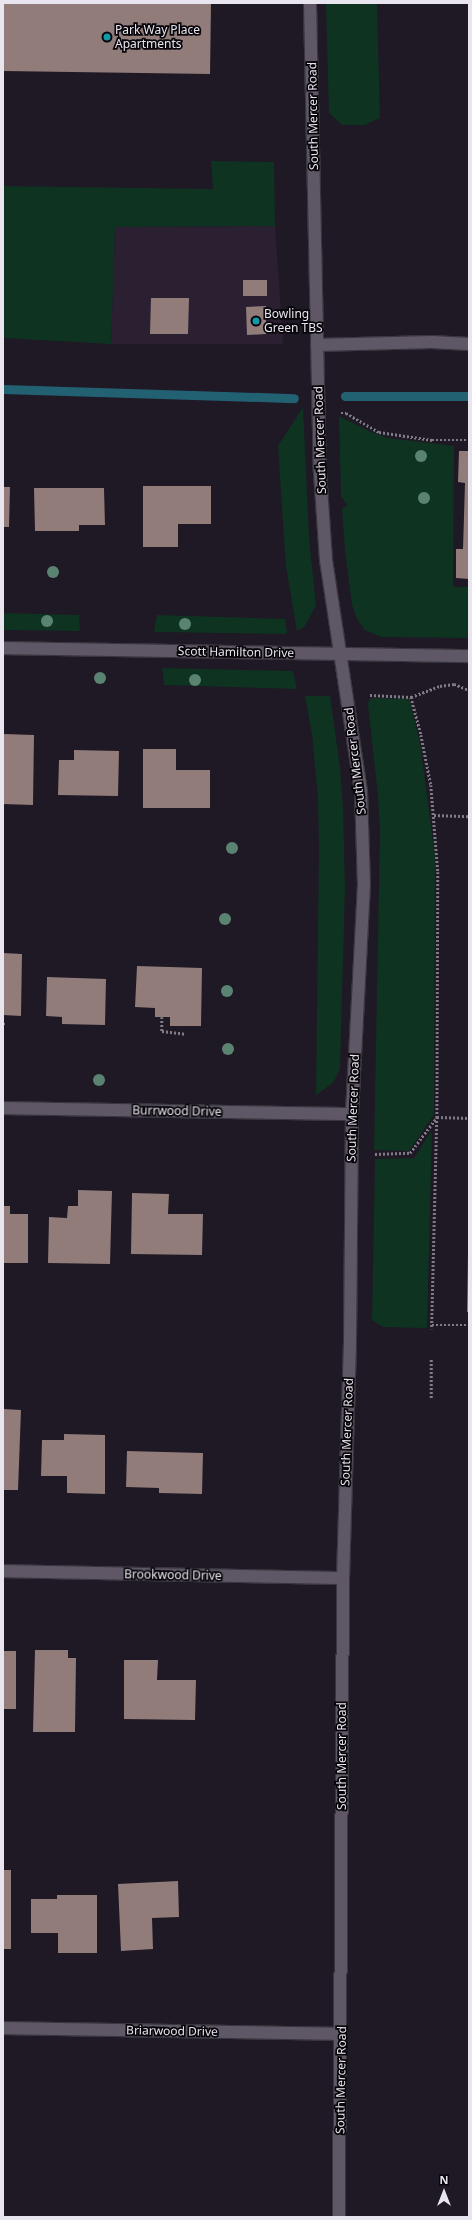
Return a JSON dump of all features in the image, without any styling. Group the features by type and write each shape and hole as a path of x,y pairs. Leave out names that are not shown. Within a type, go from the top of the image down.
{"street":[{"name":"South Mercer Road","path":"310,3 320,472 326,560 361,791 364,884 352,1114 350,1343 343,1578 342,2034 339,2217"},
{"path":"317,345 432,342 469,344"},
{"name":"Scott Hamilton Drive","path":"3,648 469,656"},
{"name":"Burrwood Drive","path":"3,1108 352,1114"},
{"name":"Brookwood Drive","path":"3,1571 343,1578"},
{"name":"Briarwood Drive","path":"3,2028 342,2034"}],"path":[{"path":"318,415 346,413 380,432 432,440 469,440"},
{"path":"369,694 411,697 440,686 454,684 469,690"},
{"path":"411,697 423,742 434,815 438,872 437,1117 432,1329"},
{"path":"434,815 469,816"},
{"path":"162,1017 162,1031 185,1034"},
{"path":"437,1117 469,1118"},
{"path":"375,1154 410,1153 437,1117"},
{"path":"432,1325 469,1325"},
{"path":"431,1359 431,1398"}],"shaded area":[{"path":"275,226 283,344 111,344 115,227"}],"green space":[{"path":"326,3 377,3 380,118 365,125 342,125 329,113"},
{"path":"211,161 274,162 275,226 115,227 111,344 3,338 3,186 213,189"},
{"path":"303,407 309,538 316,605 305,626 297,631 286,567 278,446"},
{"path":"339,416 369,431 388,438 454,446 453,587 469,587 469,638 381,637 365,630 357,619 352,605 345,550 342,509 347,505 341,496"},
{"path":"3,613 79,615 80,631 3,630"},
{"path":"157,615 285,619 287,634 154,632"},
{"path":"162,668 293,671 297,689 164,685"},
{"path":"305,696 330,696 340,767 343,808 345,888 340,1069 333,1083 316,1095 319,849 318,798 312,734"},
{"path":"371,698 409,699 420,743 435,857 434,1115 409,1151 374,1150 380,831 378,796 368,703"},
{"path":"432,1130 427,1328 383,1327 372,1320 375,1159 414,1158"}],"building":[{"name":"Park Way Place Apartments","path":"3,3 211,3 210,74 3,71"},
{"path":"243,280 267,280 267,296 243,296"},
{"path":"151,298 189,298 188,334 150,334"},
{"name":"Bowling Green TBS","path":"266,306 266,334 247,335 246,307"},
{"path":"459,451 469,451 469,579 456,578 456,549 463,549 465,483 458,482"},
{"path":"143,486 211,486 211,524 178,524 178,547 143,547"},
{"path":"3,487 10,487 9,527 3,527"},
{"path":"34,488 104,488 105,525 79,525 79,531 35,531"},
{"path":"3,734 34,735 33,805 3,804"},
{"path":"143,749 176,749 176,770 210,770 210,808 143,808"},
{"path":"74,750 119,751 118,796 58,795 59,760 74,760"},
{"path":"3,953 22,954 21,1016 3,1015"},
{"path":"137,966 202,968 201,1026 170,1026 170,1017 155,1017 155,1008 135,1007"},
{"path":"47,977 106,979 105,1025 62,1024 62,1017 46,1016"},
{"path":"78,1190 112,1191 110,1264 48,1263 49,1217 67,1218 68,1206 78,1206"},
{"path":"132,1193 169,1194 168,1214 203,1214 202,1255 131,1254"},
{"path":"3,1206 10,1206 10,1214 28,1214 28,1263 3,1263"},
{"path":"468,1254 469,1312 467,1312"},
{"path":"3,1409 21,1410 18,1490 3,1490"},
{"path":"64,1434 105,1435 105,1494 67,1493 67,1476 41,1476 42,1440 64,1440"},
{"path":"127,1451 203,1453 202,1494 159,1493 159,1488 126,1487"},
{"path":"35,1650 68,1650 68,1658 76,1658 75,1732 33,1732"},
{"path":"3,1651 16,1651 16,1709 3,1709"},
{"path":"124,1660 158,1660 157,1680 196,1680 195,1720 124,1719"},
{"path":"3,1870 11,1870 11,1949 3,1949"},
{"path":"178,1881 179,1917 152,1918 153,1949 121,1951 118,1884"},
{"path":"57,1895 97,1895 97,1953 58,1953 58,1933 31,1933 31,1899 57,1899"}],"waterway":[{"path":"3,389 294,398"},
{"path":"345,396 469,396"}],"place":[{"name":"Park Way Place Apartments","path":"107,37"},
{"name":"Bowling Green TBS","path":"256,321"}]}
